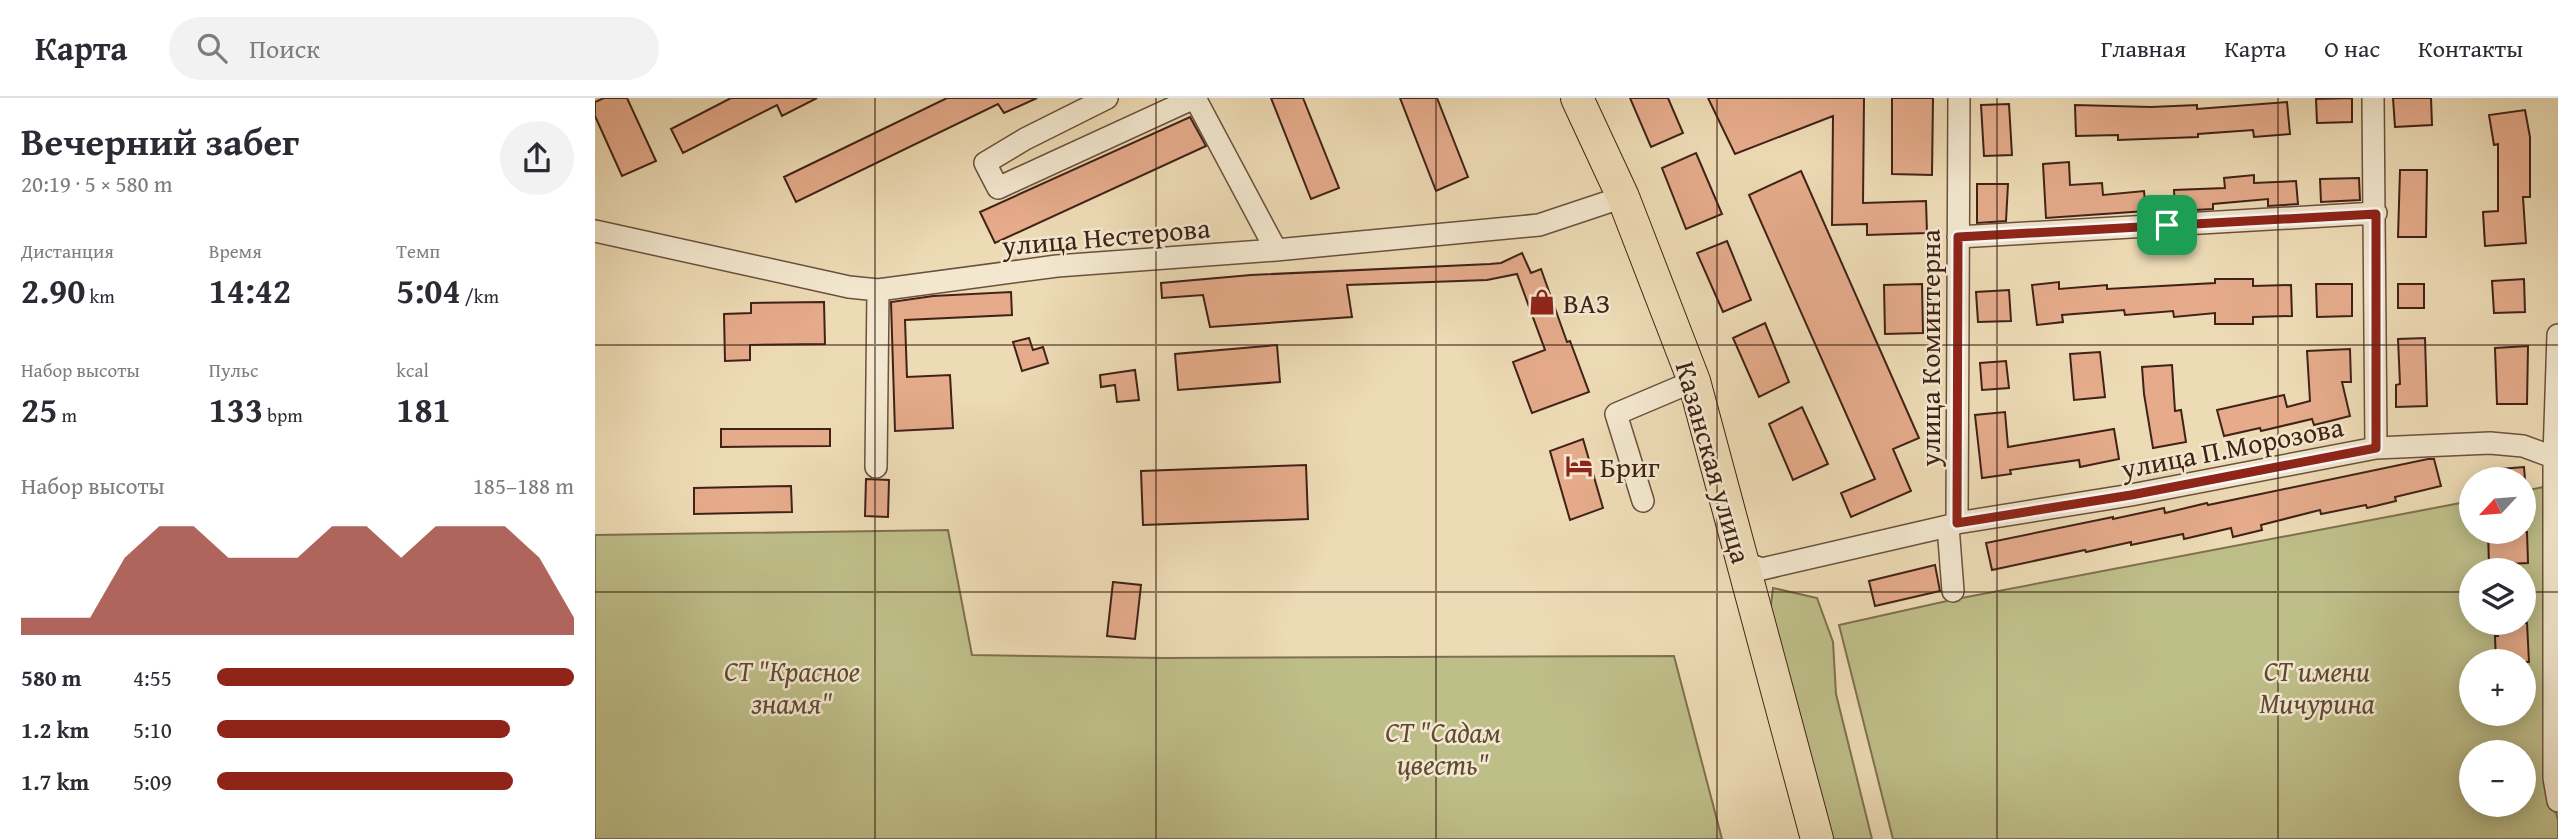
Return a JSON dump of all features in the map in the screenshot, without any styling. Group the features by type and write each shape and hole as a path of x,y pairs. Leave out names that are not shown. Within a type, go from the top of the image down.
{"highway":[{"name":"Казанская улица","path":"1577,98 1623,197 1694,381 1817,839"}],"street":[{"path":"1107,98 1025,139 985,163 998,188 1195,98 1276,250"},
{"name":"улица Коминтерна","path":"1953,591 1959,98"},
{"path":"2373,98 2376,448"},
{"name":"улица Нестерова","path":"595,231 849,287 878,290 1057,266 1276,250 1539,225 1623,197"},
{"path":"1958,237 2376,214"},
{"path":"876,467 878,290"},
{"path":"2558,335 2554,778 2558,801"},
{"path":"1643,501 1616,414 1694,381"},
{"name":"улица П.Морозова","path":"1742,562 1762,569 1953,524 2131,495 2376,448 2490,443 2523,446 2556,458"}],"green space":[{"name":"СТ имени Мичурина","path":"2543,487 2550,790 2558,820 2558,839 1893,839 1839,625 1956,599 2459,503 2459,544 2536,544 2536,488"},
{"name":"СТ \"Красное знамя\"","path":"948,530 972,655 1164,658 1674,656 1722,839 595,839 595,535"},
{"path":"1773,588 1817,598 1833,642 1836,694 1872,839 1826,839 1768,630"}],"building":[{"path":"604,98 627,98 656,161 622,176 595,116 595,102"},
{"path":"731,98 817,98 782,116 777,105 683,153 671,129"},
{"path":"947,98 1037,98 1004,113 998,104 796,202 784,177"},
{"path":"1271,98 1303,98 1339,188 1311,199"},
{"path":"1400,98 1437,98 1468,177 1436,191"},
{"path":"1630,98 1668,98 1683,133 1651,147"},
{"path":"1708,98 1864,98 1863,203 1926,201 1927,233 1867,235 1867,224 1832,225 1833,116 1735,154"},
{"path":"1892,98 1933,98 1932,175 1892,174"},
{"path":"2352,98 2352,122 2317,123 2316,99"},
{"path":"2393,98 2431,98 2432,125 2395,127"},
{"path":"2287,102 2290,134 2254,137 2253,130 2198,134 2198,137 2118,140 2118,135 2076,136 2075,105 2197,105 2197,109"},
{"path":"2009,104 2012,155 1984,156 1981,105"},
{"path":"2525,110 2530,137 2530,197 2523,197 2526,243 2485,246 2483,212 2498,211 2498,144 2494,145 2489,115"},
{"path":"1190,117 1206,146 995,243 980,212"},
{"path":"1696,153 1722,214 1686,229 1662,168"},
{"path":"2069,162 2070,185 2102,183 2103,195 2144,191 2146,211 2046,218 2043,164"},
{"path":"2400,170 2427,170 2426,237 2398,237"},
{"path":"1801,171 1919,438 1893,449 1911,491 1851,517 1841,493 1875,479 1749,195"},
{"path":"2254,175 2254,183 2296,181 2298,204 2268,206 2268,199 2213,204 2213,209 2175,211 2174,190 2225,188 2224,178"},
{"path":"2359,178 2360,200 2321,202 2320,179"},
{"path":"1977,184 2008,184 2006,221 1977,223"},
{"path":"1727,241 1751,300 1723,312 1697,253"},
{"path":"1522,253 1531,273 1541,269 1567,342 1570,341 1589,392 1532,413 1513,362 1545,350 1517,274 1487,280 1347,285 1352,317 1210,327 1203,295 1162,298 1161,283 1251,275 1490,264 1501,263"},
{"path":"2215,279 2253,279 2253,286 2291,285 2292,316 2253,317 2253,324 2215,324 2215,313 2174,317 2173,311 2125,315 2124,310 2062,315 2063,322 2037,325 2032,285 2059,282 2059,289 2107,285 2107,289 2215,283"},
{"path":"2524,279 2525,312 2494,313 2492,281"},
{"path":"1922,284 1923,333 1885,334 1884,285"},
{"path":"2316,284 2352,284 2352,316 2317,317"},
{"path":"2398,284 2424,284 2424,308 2398,308"},
{"path":"2009,290 2011,321 1978,322 1976,292"},
{"path":"1011,292 1012,315 905,320 907,377 950,375 953,428 895,431 891,302 933,296"},
{"path":"824,302 825,344 750,345 750,360 725,361 724,314 751,313 751,303"},
{"path":"1765,323 1789,382 1759,397 1733,338"},
{"path":"1029,338 1033,350 1043,347 1048,363 1022,371 1013,342"},
{"path":"2425,338 2427,406 2396,407 2396,385 2400,384 2398,339"},
{"path":"1277,345 1280,382 1178,390 1175,354"},
{"path":"2528,346 2527,404 2497,404 2495,348"},
{"path":"2350,349 2351,382 2342,382 2350,416 2314,425 2312,419 2261,431 2260,428 2224,436 2217,410 2284,395 2287,407 2310,401 2307,351"},
{"path":"2100,352 2105,397 2074,400 2070,354"},
{"path":"2006,361 2009,388 1982,390 1980,363"},
{"path":"2172,365 2175,411 2181,410 2186,442 2153,448 2142,367"},
{"path":"1135,370 1139,400 1117,402 1115,385 1101,387 1100,375"},
{"path":"1802,407 1828,464 1793,480 1769,424"},
{"path":"2005,412 2008,447 2114,429 2119,459 2080,467 2079,460 2010,470 2011,474 1982,478 1975,415"},
{"path":"721,429 830,429 830,446 721,447"},
{"path":"1583,439 1603,508 1570,520 1550,451"},
{"path":"2434,459 2441,486 2395,497 2396,501 2367,508 2366,505 2321,514 2320,510 2261,525 2262,530 2233,537 2231,528 2184,539 2183,534 2131,545 2131,542 2086,552 2085,550 1992,570 1986,543 2164,508 2165,513 2207,503 2208,505"},
{"path":"1306,465 1308,519 1143,525 1141,471"},
{"path":"866,479 889,480 888,517 865,516"},
{"path":"791,486 792,512 694,514 694,488"},
{"path":"2488,544 2527,544 2528,558 2489,558"},
{"path":"1935,565 1940,591 1875,606 1869,581"},
{"path":"1113,582 1141,585 1135,639 1107,636"},
{"path":"2528,635 2528,649 2496,649 2495,636"}],"place":[{"name":"ВАЗ","path":"1542,302"},
{"name":"Бриг","path":"1579,466"}],"route":[{"path":"2376,214 2376,448 2131,495 1957,523 1958,237 2167,225 2376,214"}],"park label":[{"name":"СТ \"Садам цвесть\"","path":"1443,747"}]}
